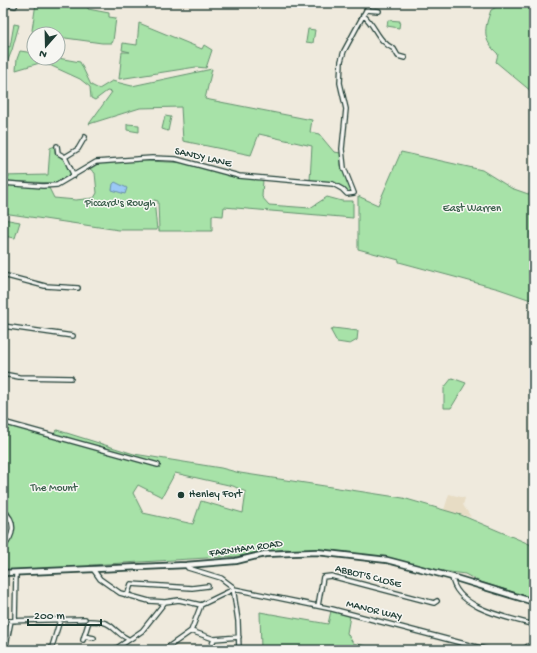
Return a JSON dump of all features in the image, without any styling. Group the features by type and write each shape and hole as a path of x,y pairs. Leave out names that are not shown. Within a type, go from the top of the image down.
{"main road":[{"name":"FARNHAM ROAD","path":"3,573 186,565 236,561 264,554 317,552 387,560 452,577 534,602"}],"street":[{"path":"3,3 14,6"},
{"path":"370,3 363,15 369,20 386,45 394,49 398,56 405,58"},
{"path":"366,10 379,11"},
{"name":"SANDY LANE","path":"3,183 43,186 57,184 74,176 96,162 142,158 176,159 239,176 333,184 347,194 354,193 344,168 342,149 346,109 341,92 340,74 344,51 363,15"},
{"path":"65,157 78,149 85,137"},
{"path":"57,146 58,153 65,157 74,176"},
{"path":"3,275 45,286 78,288"},
{"path":"3,326 73,336"},
{"path":"3,374 19,377 71,378"},
{"path":"3,422 156,464"},
{"path":"3,511 11,520 13,527 10,538 3,547"},
{"path":"186,565 188,568 221,578 230,584 234,589 239,650"},
{"path":"93,569 100,579 112,589 127,596 155,601 186,601 201,605 234,589"},
{"path":"5,650 13,621 16,573"},
{"name":"ABBOT'S CLOSE","path":"318,606 323,577 332,576 434,603 437,602"},
{"path":"452,577 457,588 477,607 534,625"},
{"path":"127,596 130,584 192,588 208,586"},
{"name":"MANOR WAY","path":"234,589 318,606 488,650"},
{"path":"155,601 158,609"},
{"path":"114,650 128,639 142,631 158,609 166,602"},
{"path":"164,650 191,631 201,605"},
{"path":"3,621 85,619"},
{"path":"51,650 60,620"},
{"path":"94,638 83,638 89,621 102,621 112,625 121,636 128,639"},
{"path":"191,631 214,639 239,637"},
{"path":"121,636 121,644"},
{"path":"210,650 214,639"},
{"path":"523,650 534,644"}],"shaded area":[{"path":"449,494 465,498 463,505 471,517 444,510"}],"green space":[{"path":"36,3 83,3 88,4 88,9 109,13 109,17 116,18 112,43 66,38 66,26 33,26"},
{"path":"489,3 534,3 534,91 532,92 496,62 498,54 489,44 486,29 491,10 498,6"},
{"path":"388,20 400,21 399,28 387,26"},
{"path":"139,23 202,49 204,45 212,50 206,68 196,67 119,79 122,52 130,52 122,50 123,43 137,45"},
{"path":"14,24 19,25 12,50 3,73 3,45 10,47"},
{"path":"308,29 315,30 313,43 306,42"},
{"path":"20,51 26,52 26,66 30,66 16,70 17,59"},
{"path":"66,59 80,62 91,85 99,89 112,81 132,86 212,69 205,99 312,120 310,132 319,134 334,152 341,153 341,165 352,191 349,193 335,184 310,180 312,146 259,134 251,155 183,141 181,107 140,108 89,124 112,92 107,91 95,100 91,98 90,87 80,79 52,66 66,66"},
{"path":"165,116 171,117 168,131 162,129"},
{"path":"127,124 139,125 139,132 127,130"},
{"path":"55,146 55,153 65,161 72,175 57,183 3,181 3,176 48,175 50,148"},
{"name":"East Warren","path":"401,152 482,170 511,188 534,196 534,301 499,289 399,262 399,260 358,249 358,196 378,205"},
{"name":"Piccard's Rough","path":"128,160 188,163 220,172 263,179 262,197 269,205 310,208 327,197 342,201 353,201 353,218 224,207 223,216 212,215 212,231 159,231 158,201 154,200 157,230 119,230 3,213 3,184 49,188 54,198 76,200 94,198 97,193 95,173 90,169 98,164"},
{"path":"3,219 20,222 15,238 3,236"},
{"path":"333,328 358,331 357,340 350,344 337,342 331,331"},
{"path":"452,378 466,383 451,408 444,408 444,388"},
{"name":"The Mount","path":"3,423 52,436 57,430 134,454 221,468 240,473 403,498 461,515 534,546 534,599 478,581 465,574 442,571 388,558 345,552 285,549 240,556 90,565 90,569 3,571 3,548 13,527 9,511 3,507","holes":["175,473 233,486 246,492 243,513 201,501 193,524 143,513 133,493 138,485 162,497"]},
{"path":"331,611 350,616 347,633 353,643 382,650 261,650 260,612 328,624"}],"water":[{"path":"115,182 127,188 125,194 112,190"}],"place":[{"name":"Henley Fort","path":"181,495"}]}
